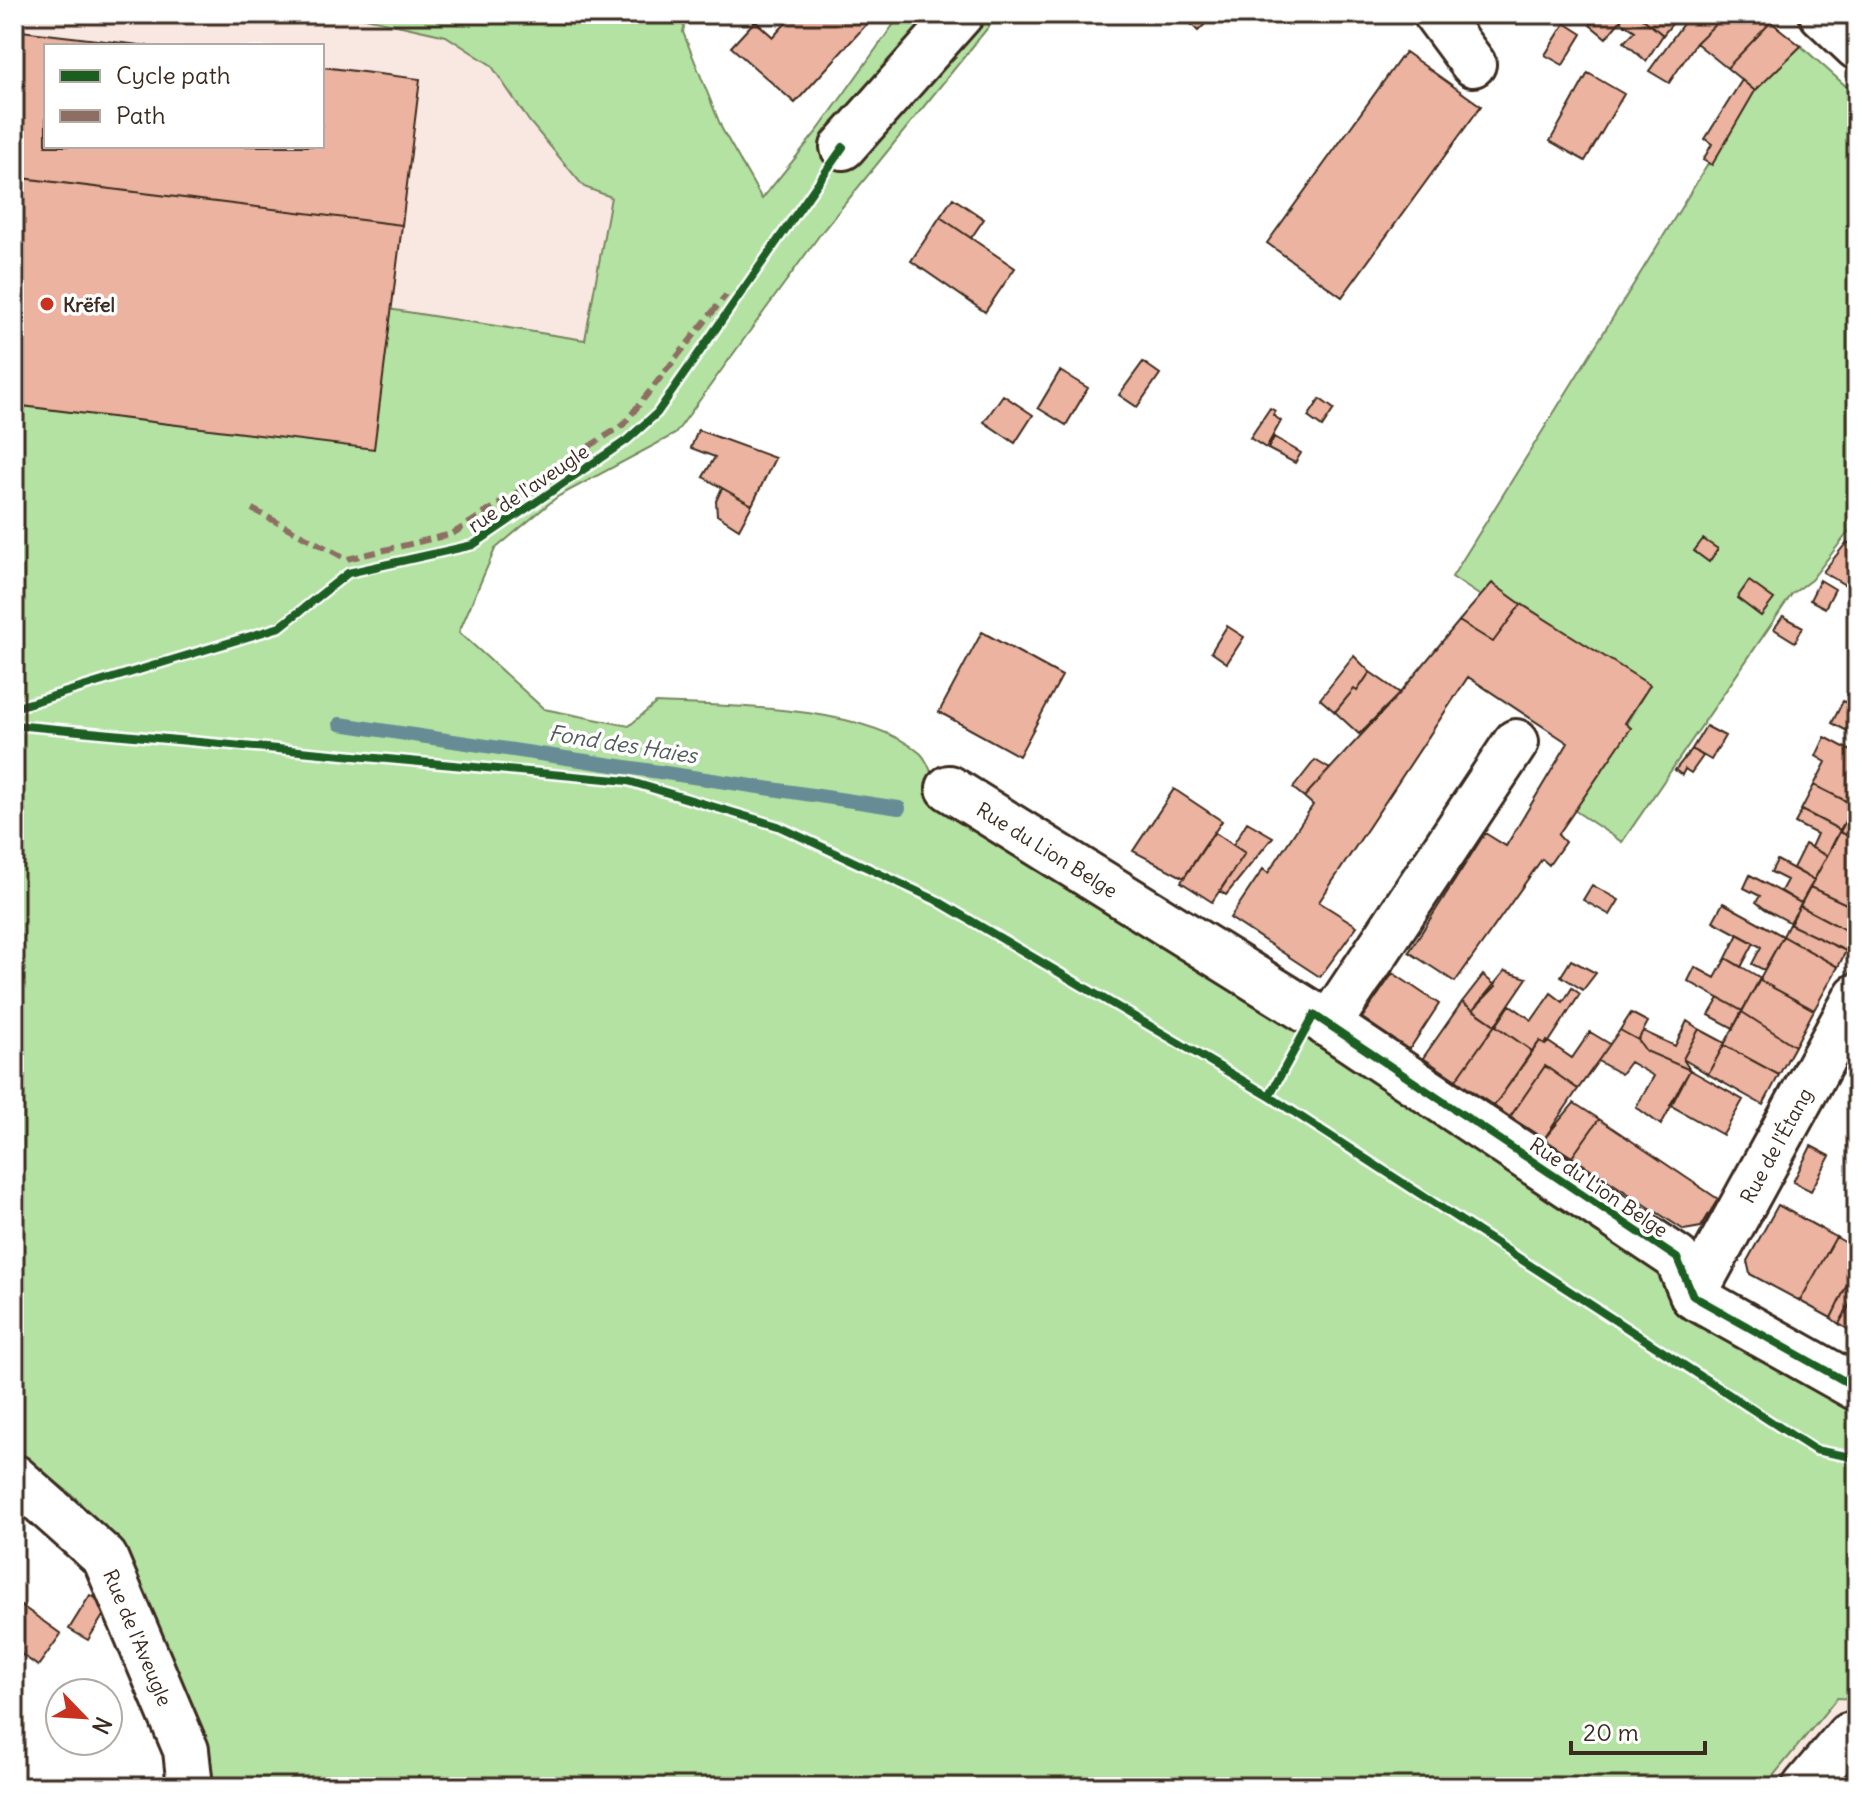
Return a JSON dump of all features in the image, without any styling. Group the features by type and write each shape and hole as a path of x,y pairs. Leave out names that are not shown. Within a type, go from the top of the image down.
{"street":[{"path":"843,147 961,14"},
{"path":"1436,14 1473,64"},
{"path":"1822,14 1857,47"},
{"path":"1328,1025 1516,742"},
{"name":"Rue du Lion Belge","path":"949,788 1328,1025 1677,1258 1693,1296"},
{"name":"Rue de l'Étang","path":"1693,1296 1857,996"},
{"path":"1693,1296 1857,1388"},
{"name":"Rue de l'Aveugle","path":"14,1477 105,1558 186,1750 190,1787"},
{"path":"1805,1787 1848,1736 1857,1733"}],"shaded area":[{"path":"14,14 348,14 446,36 491,65 529,121 584,187 611,197 585,340 14,403"},
{"path":"1837,1698 1857,1699 1857,1787 1764,1787"}],"green space":[{"path":"348,14 687,14 683,32 722,129 762,199 818,130 901,14 999,14 821,233 675,434 557,497 495,549 459,632 544,709 629,726 656,703 756,707 831,717 865,725 895,737 924,757 942,804 1311,1028 1857,1404 1857,1699 1837,1698 1764,1787 210,1787 124,1560 78,1500 14,1448 14,403 388,309 585,340 611,197 584,187 529,121 491,65 446,36"},
{"path":"1801,46 1857,96 1857,521 1811,580 1792,594 1622,842 1574,810 1649,686 1522,604 1512,617 1452,577 1754,90"}],"building":[{"path":"794,14 875,15 795,103 731,47 755,21 773,37"},
{"path":"1181,14 1215,14 1198,31"},
{"path":"1599,14 1626,14 1606,38 1590,25"},
{"path":"1626,14 1637,14 1663,35 1646,61 1624,42 1635,31 1620,21"},
{"path":"1637,14 1680,14 1663,35"},
{"path":"1690,14 1726,14 1696,43 1669,83 1649,71"},
{"path":"1726,14 1762,14 1771,22 1727,68 1696,43"},
{"path":"1771,22 1801,46 1755,91 1727,68"},
{"path":"1565,23 1582,34 1563,65 1545,55"},
{"path":"21,31 131,44 44,44 44,148 324,148 324,67 420,79 402,225 14,177 14,89"},
{"path":"14,42 20,43 14,89"},
{"path":"1405,52 1481,106 1342,297 1267,243"},
{"path":"1588,73 1624,94 1585,161 1550,141"},
{"path":"1742,80 1755,91 1712,165 1703,160 1712,144 1705,139"},
{"path":"14,177 402,225 374,449 14,405"},
{"path":"953,198 984,219 971,238 940,217"},
{"path":"940,217 1015,268 985,312 911,261"},
{"path":"1143,362 1160,374 1137,407 1119,395"},
{"path":"1060,371 1088,388 1066,425 1038,408"},
{"path":"1003,395 1033,415 1015,443 984,422"},
{"path":"1320,399 1334,409 1322,427 1308,417"},
{"path":"1270,408 1281,421 1266,448 1250,438"},
{"path":"698,430 775,458 752,505 703,477 715,457 691,448"},
{"path":"1274,437 1301,453 1295,463 1268,449"},
{"path":"722,488 752,505 739,529 717,515 716,501"},
{"path":"1703,539 1718,549 1709,562 1694,551"},
{"path":"1847,542 1857,548 1857,592 1823,572"},
{"path":"1820,580 1835,589 1825,608 1810,600"},
{"path":"1749,581 1774,599 1761,616 1737,598"},
{"path":"1492,583 1521,604 1493,642 1459,621"},
{"path":"1521,604 1650,685 1625,723 1631,728 1558,835 1565,842 1549,865 1542,859 1455,982 1409,952 1485,833 1506,846 1568,743 1468,677 1319,902 1357,926 1320,977 1230,918 1263,869 1268,873 1313,805 1304,797 1400,693 1459,621 1493,642"},
{"path":"1783,616 1803,627 1795,642 1774,629"},
{"path":"1227,626 1244,637 1227,663 1211,652"},
{"path":"982,632 1062,676 1019,756 939,712"},
{"path":"1354,656 1370,672 1357,691 1354,689 1335,712 1320,699"},
{"path":"1370,672 1400,693 1359,734 1335,712 1354,689 1357,691"},
{"path":"1843,701 1857,708 1857,736 1832,723"},
{"path":"1706,726 1725,736 1711,760 1692,749"},
{"path":"1825,737 1857,754 1854,805 1814,785 1826,762 1816,756"},
{"path":"1692,749 1703,756 1691,773 1685,769 1682,775 1675,770"},
{"path":"1315,760 1330,769 1304,797 1293,788"},
{"path":"1814,785 1854,805 1840,830 1801,810"},
{"path":"1174,789 1222,821 1184,878 1133,851"},
{"path":"1854,805 1857,807 1857,840 1840,832"},
{"path":"1802,810 1840,830 1827,856 1811,847 1817,834 1795,823"},
{"path":"1247,822 1273,837 1226,895 1220,891 1245,853 1233,845"},
{"path":"1214,832 1245,853 1212,902 1181,882"},
{"path":"1840,832 1857,840 1857,909 1810,887"},
{"path":"1805,844 1827,856 1814,880 1793,868"},
{"path":"1777,860 1814,880 1801,903 1781,891 1787,880 1771,872"},
{"path":"1750,875 1801,903 1791,923 1765,909 1756,902 1760,896 1744,888"},
{"path":"1592,885 1619,900 1610,915 1583,900"},
{"path":"1810,887 1857,909 1855,935 1800,906"},
{"path":"1723,903 1783,936 1764,970 1752,964 1761,947 1713,921"},
{"path":"1800,906 1855,935 1846,951 1789,924"},
{"path":"1789,924 1846,951 1838,967 1783,936"},
{"path":"1738,934 1754,943 1741,967 1726,958"},
{"path":"1783,936 1838,967 1814,1010 1759,980"},
{"path":"1726,958 1761,978 1742,1011 1688,981 1695,967 1715,978"},
{"path":"1571,960 1596,973 1583,990 1561,976"},
{"path":"1505,971 1527,978 1495,1025 1473,1010"},
{"path":"1393,973 1439,1004 1409,1050 1362,1018"},
{"path":"1483,975 1496,986 1473,1010 1462,1002"},
{"path":"1759,980 1814,1010 1795,1046 1742,1012"},
{"path":"1572,988 1580,994 1545,1045 1540,1041 1532,1051 1496,1026 1510,1005 1532,1020 1551,993 1563,1002"},
{"path":"1719,998 1742,1011 1733,1028 1709,1015"},
{"path":"1462,1002 1495,1025 1456,1080 1423,1058"},
{"path":"1742,1012 1795,1046 1779,1075 1724,1045"},
{"path":"1631,1013 1648,1022 1638,1040 1620,1030"},
{"path":"1687,1021 1699,1029 1683,1059 1690,1070 1646,1051 1638,1040 1643,1031 1675,1046"},
{"path":"1495,1025 1532,1051 1494,1106 1456,1080"},
{"path":"1699,1029 1725,1043 1708,1074 1683,1059"},
{"path":"1620,1030 1638,1040 1646,1051 1690,1070 1661,1125 1636,1107 1654,1076 1630,1062 1621,1074 1598,1061"},
{"path":"1590,1032 1610,1044 1578,1089 1545,1066 1510,1117 1494,1106 1540,1041 1545,1045 1547,1041 1572,1058"},
{"path":"1724,1045 1779,1075 1763,1105 1708,1074"},
{"path":"1545,1066 1578,1089 1544,1139 1510,1117"},
{"path":"1690,1070 1743,1100 1723,1135 1670,1105"},
{"path":"1574,1103 1599,1119 1572,1157 1544,1139"},
{"path":"1599,1119 1718,1199 1701,1227 1684,1230 1572,1157"},
{"path":"1811,1146 1830,1156 1811,1191 1793,1182"},
{"path":"1778,1205 1836,1237 1800,1301 1750,1274 1747,1261"},
{"path":"1836,1237 1857,1249 1857,1264 1831,1318 1800,1301"},
{"path":"1857,1264 1857,1291 1839,1324 1831,1318"},
{"path":"1857,1291 1857,1335 1839,1324"},
{"path":"90,1595 109,1606 88,1640 69,1629"},
{"path":"22,1606 61,1634 38,1666 14,1649 14,1618"}],"waterway":[{"name":"Fond des Haies","path":"340,724 899,808"}],"marked path":[{"path":"252,509 347,559 452,534 623,425 726,295"}],"cycle path":[{"name":"rue de l'aveugle","path":"14,708 280,627 348,573 473,545 627,440 657,413 843,147"},
{"path":"14,725 628,781 778,826 936,900 1269,1096 1314,1015 1677,1258 1693,1296 1857,1388"},
{"path":"1269,1096 1815,1450 1857,1458"}],"place":[{"name":"Krëfel","path":"47,304"}]}
